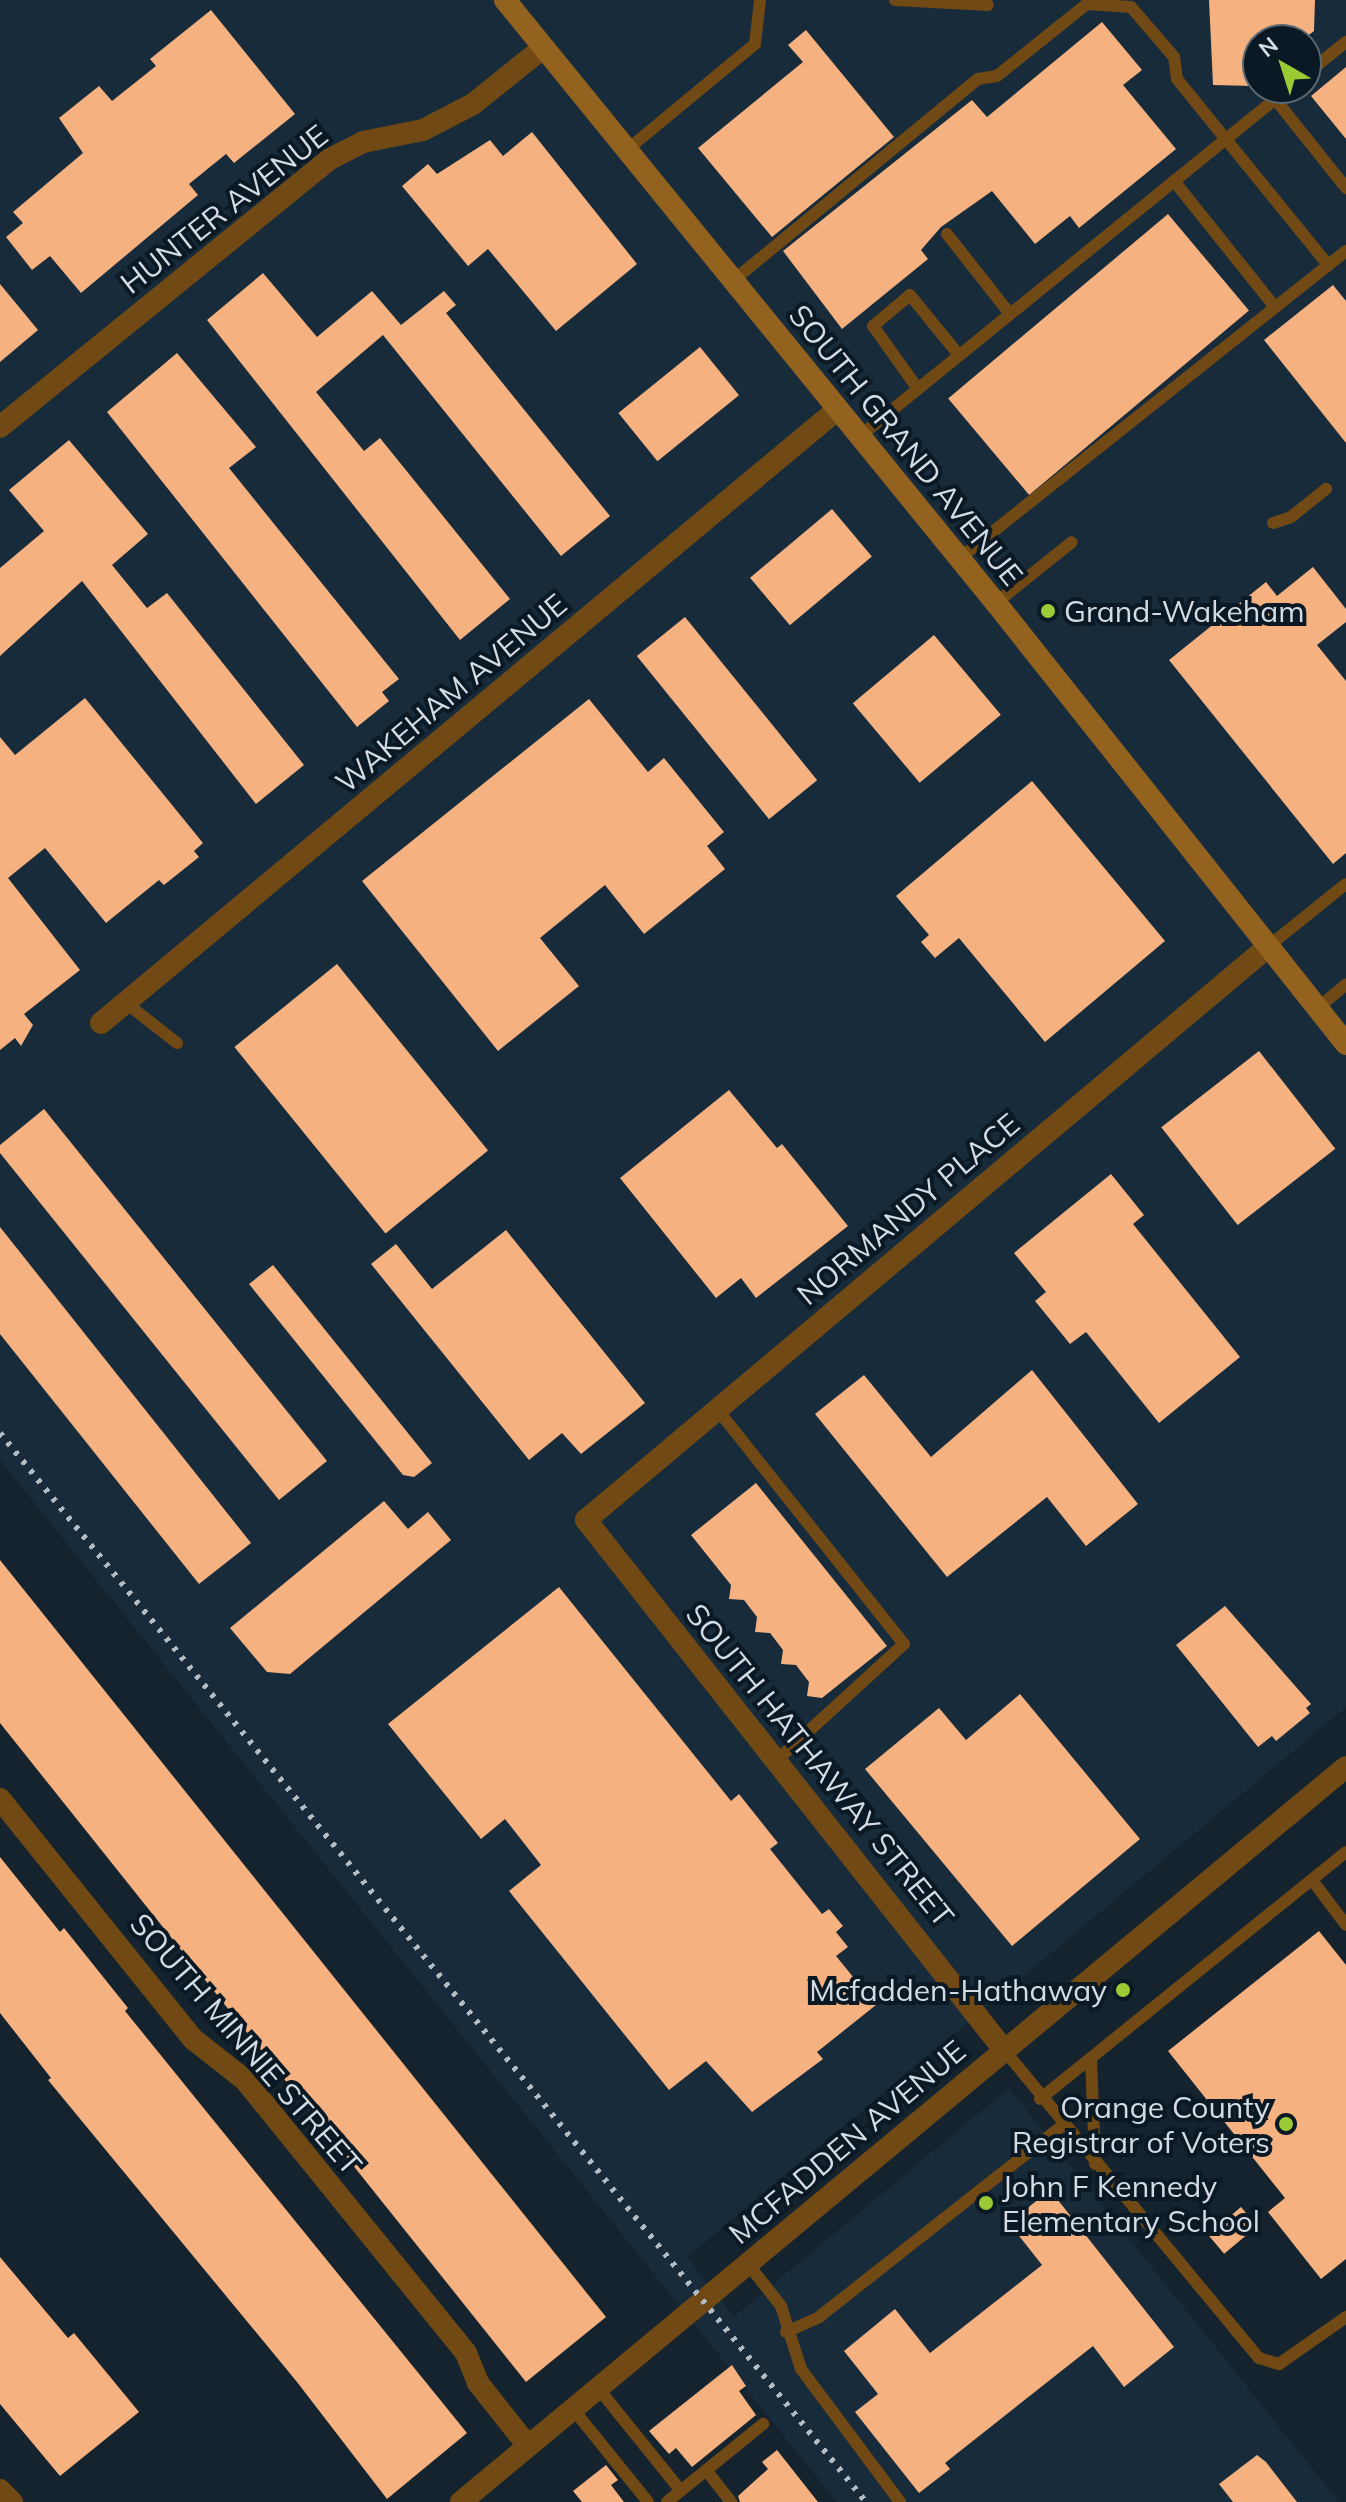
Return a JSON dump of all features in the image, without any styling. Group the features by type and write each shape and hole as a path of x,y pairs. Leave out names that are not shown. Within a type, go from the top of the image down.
{"main road":[{"name":"SOUTH GRAND AVENUE","path":"505,0 960,558 1346,1044"}],"street":[{"name":"HUNTER AVENUE","path":"0,427 328,160 363,142 423,130 473,104 543,48"},
{"name":"WAKEHAM AVENUE","path":"101,1023 838,409"},
{"name":"NORMANDY PLACE","path":"586,1520 1270,945"},
{"name":"SOUTH HATHAWAY STREET","path":"586,1520 1004,2050"},
{"name":"MCFADDEN AVENUE","path":"461,2502 1346,1767"},
{"name":"SOUTH MINNIE STREET","path":"0,1799 193,2039 245,2080 466,2353 478,2383 528,2446"},
{"path":"0,2490 12,2502"}],"lane":[{"path":"628,149 755,44 760,0"},
{"path":"895,0 988,5"},
{"path":"734,280 978,79 997,76 1087,4 1131,7 1174,57 1177,79 1328,265"},
{"path":"1322,61 1346,42"},
{"path":"860,436 1269,104"},
{"path":"1279,104 1346,188"},
{"path":"1174,181 1275,307"},
{"path":"947,234 1010,314"},
{"path":"960,558 1346,251"},
{"path":"918,389 873,326 910,295 959,355"},
{"path":"1273,523 1291,517 1326,489"},
{"path":"996,603 1072,542"},
{"path":"1270,945 1346,884"},
{"path":"1319,1007 1346,984"},
{"path":"126,1003 177,1043"},
{"path":"717,1409 904,1644 777,1760"},
{"path":"1040,2099 1346,1852"},
{"path":"1312,1880 1346,1925"},
{"path":"1004,2050 1062,2126 1259,2358 1279,2364 1346,2317"},
{"path":"1091,2058 1095,2164"},
{"path":"786,2332 819,2317 1062,2126"},
{"path":"748,2264 781,2306 792,2356 900,2502"},
{"path":"598,2388 681,2491"},
{"path":"573,2409 648,2502"},
{"path":"667,2502 763,2424"},
{"path":"706,2470 731,2502"}],"shaded area":[{"path":"0,0 1346,0 1346,1707 687,2257 734,2317 1009,2088 1339,2502 837,2502 0,1460"}],"building":[{"path":"1209,0 1315,0 1314,24 1242,24 1242,86 1213,85"},
{"path":"211,10 295,114 234,163 226,154 189,184 198,195 81,293 50,256 32,270 6,237 23,223 13,212 83,153 59,118 99,86 112,101 156,66 150,59"},
{"path":"1102,22 1142,70 1123,85 1176,149 1079,228 1070,216 1035,244 992,191 941,227 921,250 928,259 842,329 783,251 972,100 987,117"},
{"path":"806,30 894,137 772,237 698,148 803,62 788,45"},
{"path":"1346,67 1346,139 1318,104 1322,104 1322,87"},
{"path":"532,132 637,264 556,331 488,249 468,266 402,186 428,164 437,174 490,140 503,156"},
{"path":"1168,214 1249,311 1029,495 948,398"},
{"path":"263,273 317,337 372,291 401,325 444,291 456,305 446,313 610,516 561,556 383,335 316,392 364,451 380,438 510,599 460,640 207,320"},
{"path":"0,284 38,330 0,362"},
{"path":"1333,285 1346,301 1346,443 1264,340"},
{"path":"700,347 739,395 657,461 618,413"},
{"path":"177,353 256,447 229,468 399,679 382,692 389,701 357,727 107,412"},
{"path":"69,440 148,534 112,565 147,608 167,593 304,765 256,804 82,581 0,656 0,568 44,531 9,490"},
{"path":"832,509 872,556 790,625 750,578"},
{"path":"1313,567 1346,609 1346,622 1317,645 1346,681 1346,853 1333,864 1169,660 1266,582 1277,596"},
{"path":"685,617 817,780 769,819 637,656"},
{"path":"934,635 1001,715 920,783 853,703"},
{"path":"85,698 203,843 194,851 199,857 164,885 159,880 106,923 45,848 8,878 80,970 24,1014 33,1025 21,1046 15,1038 0,1050 0,737 15,755"},
{"path":"589,699 648,772 664,758 724,832 707,846 725,869 644,934 605,885 540,938 579,986 498,1051 362,881"},
{"path":"1032,781 1165,941 1045,1042 959,938 935,958 921,942 929,935 896,896"},
{"path":"337,964 488,1151 385,1234 234,1047"},
{"path":"1259,1051 1335,1149 1238,1225 1161,1127"},
{"path":"729,1090 777,1148 782,1144 848,1226 756,1298 741,1278 716,1298 620,1178"},
{"path":"44,1109 327,1461 279,1500 0,1153 0,1145"},
{"path":"1111,1174 1144,1215 1133,1224 1240,1357 1159,1423 1086,1332 1070,1344 1035,1301 1046,1292 1014,1253"},
{"path":"0,1227 251,1543 199,1584 0,1334"},
{"path":"506,1230 645,1403 581,1454 562,1433 529,1460 371,1264 396,1244 432,1289"},
{"path":"273,1265 432,1463 414,1477 403,1475 249,1284"},
{"path":"1032,1370 1138,1504 1086,1546 1047,1497 947,1577 815,1414 864,1375 931,1457"},
{"path":"756,1483 887,1646 822,1698 807,1696 809,1682 796,1665 781,1664 783,1650 770,1633 755,1632 757,1617 744,1600 729,1599 731,1585 691,1535"},
{"path":"384,1501 408,1529 428,1512 451,1540 290,1674 267,1672 230,1628"},
{"path":"0,1560 606,2317 526,2382 0,1723"},
{"path":"559,1587 731,1801 739,1794 778,1843 770,1849 822,1914 829,1909 843,1926 836,1932 848,1947 836,1956 876,2005 817,2052 823,2059 752,2112 706,2061 669,2090 509,1891 541,1865 505,1819 481,1839 388,1724"},
{"path":"1225,1606 1311,1704 1306,1708 1310,1713 1276,1741 1272,1736 1258,1747 1176,1645"},
{"path":"1020,1694 1140,1839 1012,1946 865,1769 939,1708 966,1740"},
{"path":"0,1857 60,1932 64,1928 128,2008 125,2011 467,2433 387,2499 297,2382 48,2080 51,2078 0,2013"},
{"name":"Orange County Registrar of Voters","path":"1319,1931 1346,1965 1346,2259 1321,2279 1268,2212 1285,2198 1168,2051"},
{"path":"1050,2190 1174,2347 1124,2387 1093,2346 945,2463 950,2469 919,2493 855,2412 878,2394 844,2351 895,2309 930,2353 1042,2265 1009,2223"},
{"path":"1241,2207 1257,2226 1224,2254 1208,2235"},
{"path":"0,2257 68,2338 74,2333 139,2412 60,2476 0,2404"},
{"path":"732,2365 746,2386 739,2391 756,2415 692,2467 676,2448 669,2454 649,2431"},
{"path":"777,2450 818,2502 740,2502 738,2496 768,2469 762,2462"},
{"path":"1257,2455 1297,2502 1233,2502 1219,2484"},
{"path":"606,2465 618,2480 611,2485 624,2502 582,2502 573,2491"}],"railway":[{"path":"0,1433 866,2502"}],"place":[{"name":"Grand-Wakeham","path":"1048,611"},
{"name":"Mcfadden-Hathaway","path":"1123,1990"},
{"name":"Orange County Registrar of Voters","path":"1286,2124"},
{"name":"John F Kennedy Elementary School","path":"986,2203"}]}
